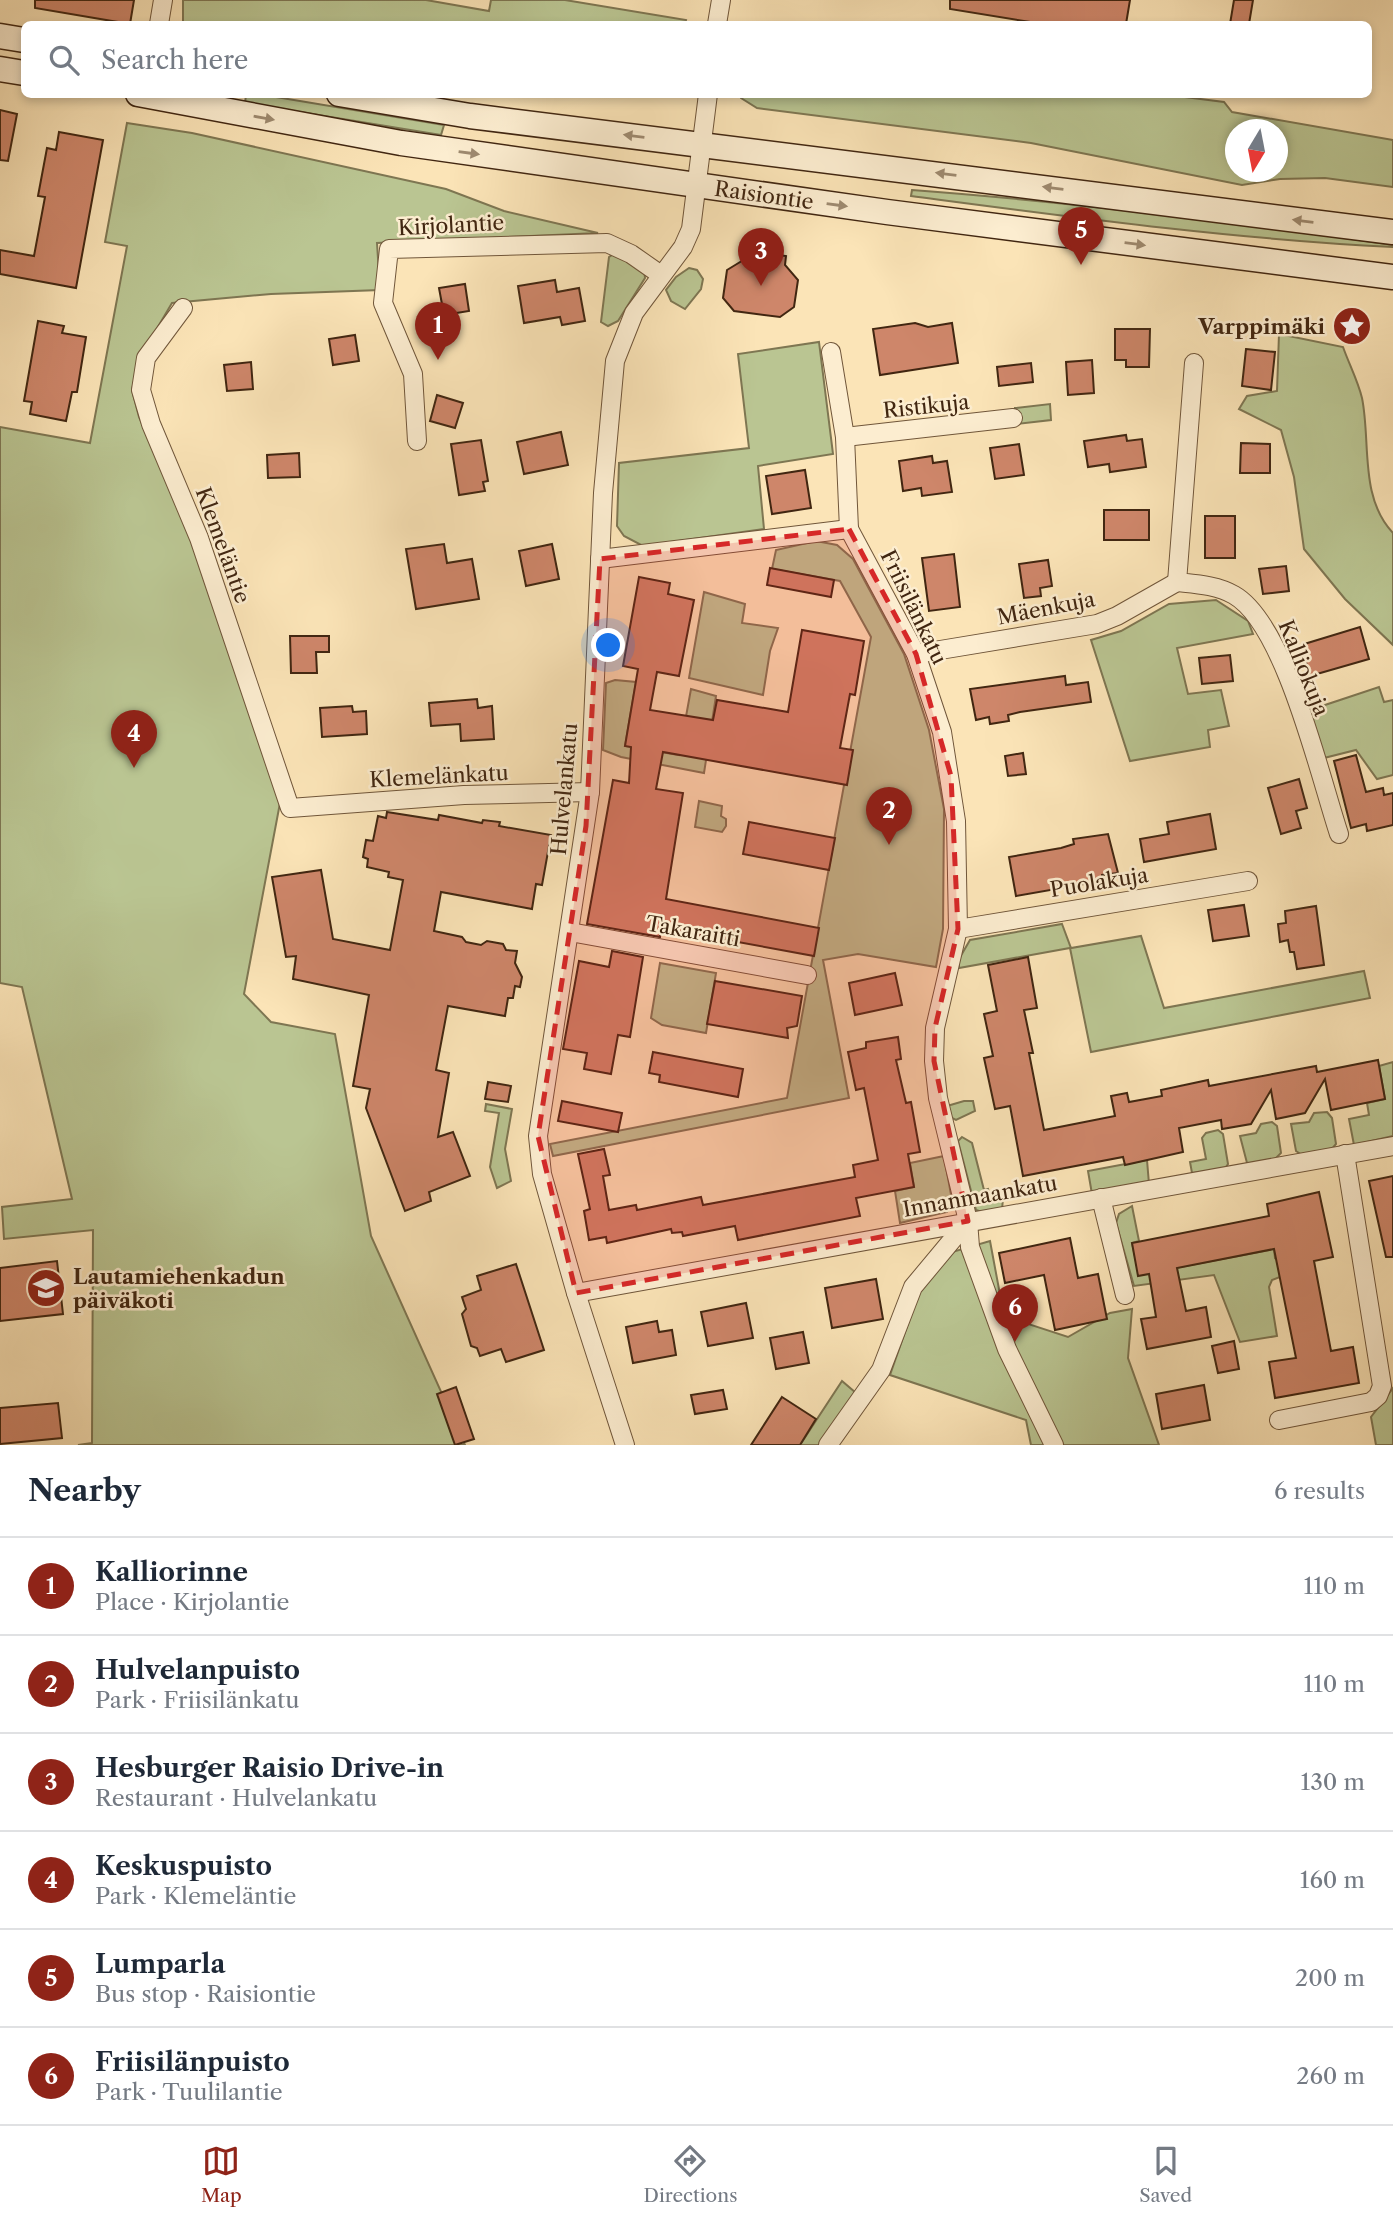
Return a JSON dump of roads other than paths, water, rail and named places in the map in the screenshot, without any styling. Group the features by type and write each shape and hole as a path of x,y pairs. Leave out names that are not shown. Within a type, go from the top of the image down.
{"main road":[{"path":"0,36 21,40"},
{"path":"0,69 21,72"},
{"name":"Raisiontie","path":"161,98 401,143 696,185 1393,277"},
{"name":"Raisiontie","path":"363,98 470,116 1393,232"}],"street":[{"path":"160,21 163,0"},
{"path":"718,21 721,0"},
{"name":"Hulvelankatu","path":"625,1445 576,1293 542,1174 537,1136 590,792 600,559 615,361 634,313 683,247 691,229 707,98"},
{"name":"Kirjolantie","path":"417,441 412,374 383,303 389,249 607,243 631,254 661,275"},
{"name":"Klemeläntie","path":"183,308 158,338 146,359 141,390 151,424 199,538 290,808"},
{"path":"600,559 849,529 845,437 831,352"},
{"path":"1177,582 1194,363"},
{"name":"Ristikuja","path":"845,437 1013,418"},
{"name":"Friisilänkatu","path":"849,529 916,654 942,732 956,821 958,929 935,1028 934,1061 939,1098 968,1221 970,1247 1007,1349 1054,1445"},
{"name":"Mäenkuja","path":"916,654 1097,624 1117,616 1177,582"},
{"name":"Kalliokuja","path":"1177,582 1217,588 1234,594 1248,605 1270,635 1298,707 1339,834"},
{"name":"Klemelänkatu","path":"290,808 464,796 590,792"},
{"name":"Puolakuja","path":"958,929 1248,880"},
{"name":"Takaraitti","path":"570,932 807,975"},
{"name":"Innanmaankatu","path":"576,1293 1393,1146"},
{"path":"1279,1420 1371,1402 1382,1386 1345,1154"},
{"path":"1101,1198 1125,1295"},
{"path":"828,1445 881,1370 907,1297 919,1278 968,1221"}],"place":[{"name":"Lumparla","path":"1081,265"},
{"name":"Hesburger Raisio Drive-in","path":"761,286"},
{"name":"Varppimäki","path":"1352,326"},
{"name":"Kalliorinne","path":"438,360"},
{"name":"Keskuspuisto","path":"134,768"},
{"name":"Hulvelanpuisto","path":"889,845"},
{"name":"Lautamiehenkadun päiväkoti","path":"46,1288"},
{"name":"Friisilänpuisto","path":"1015,1342"}]}
